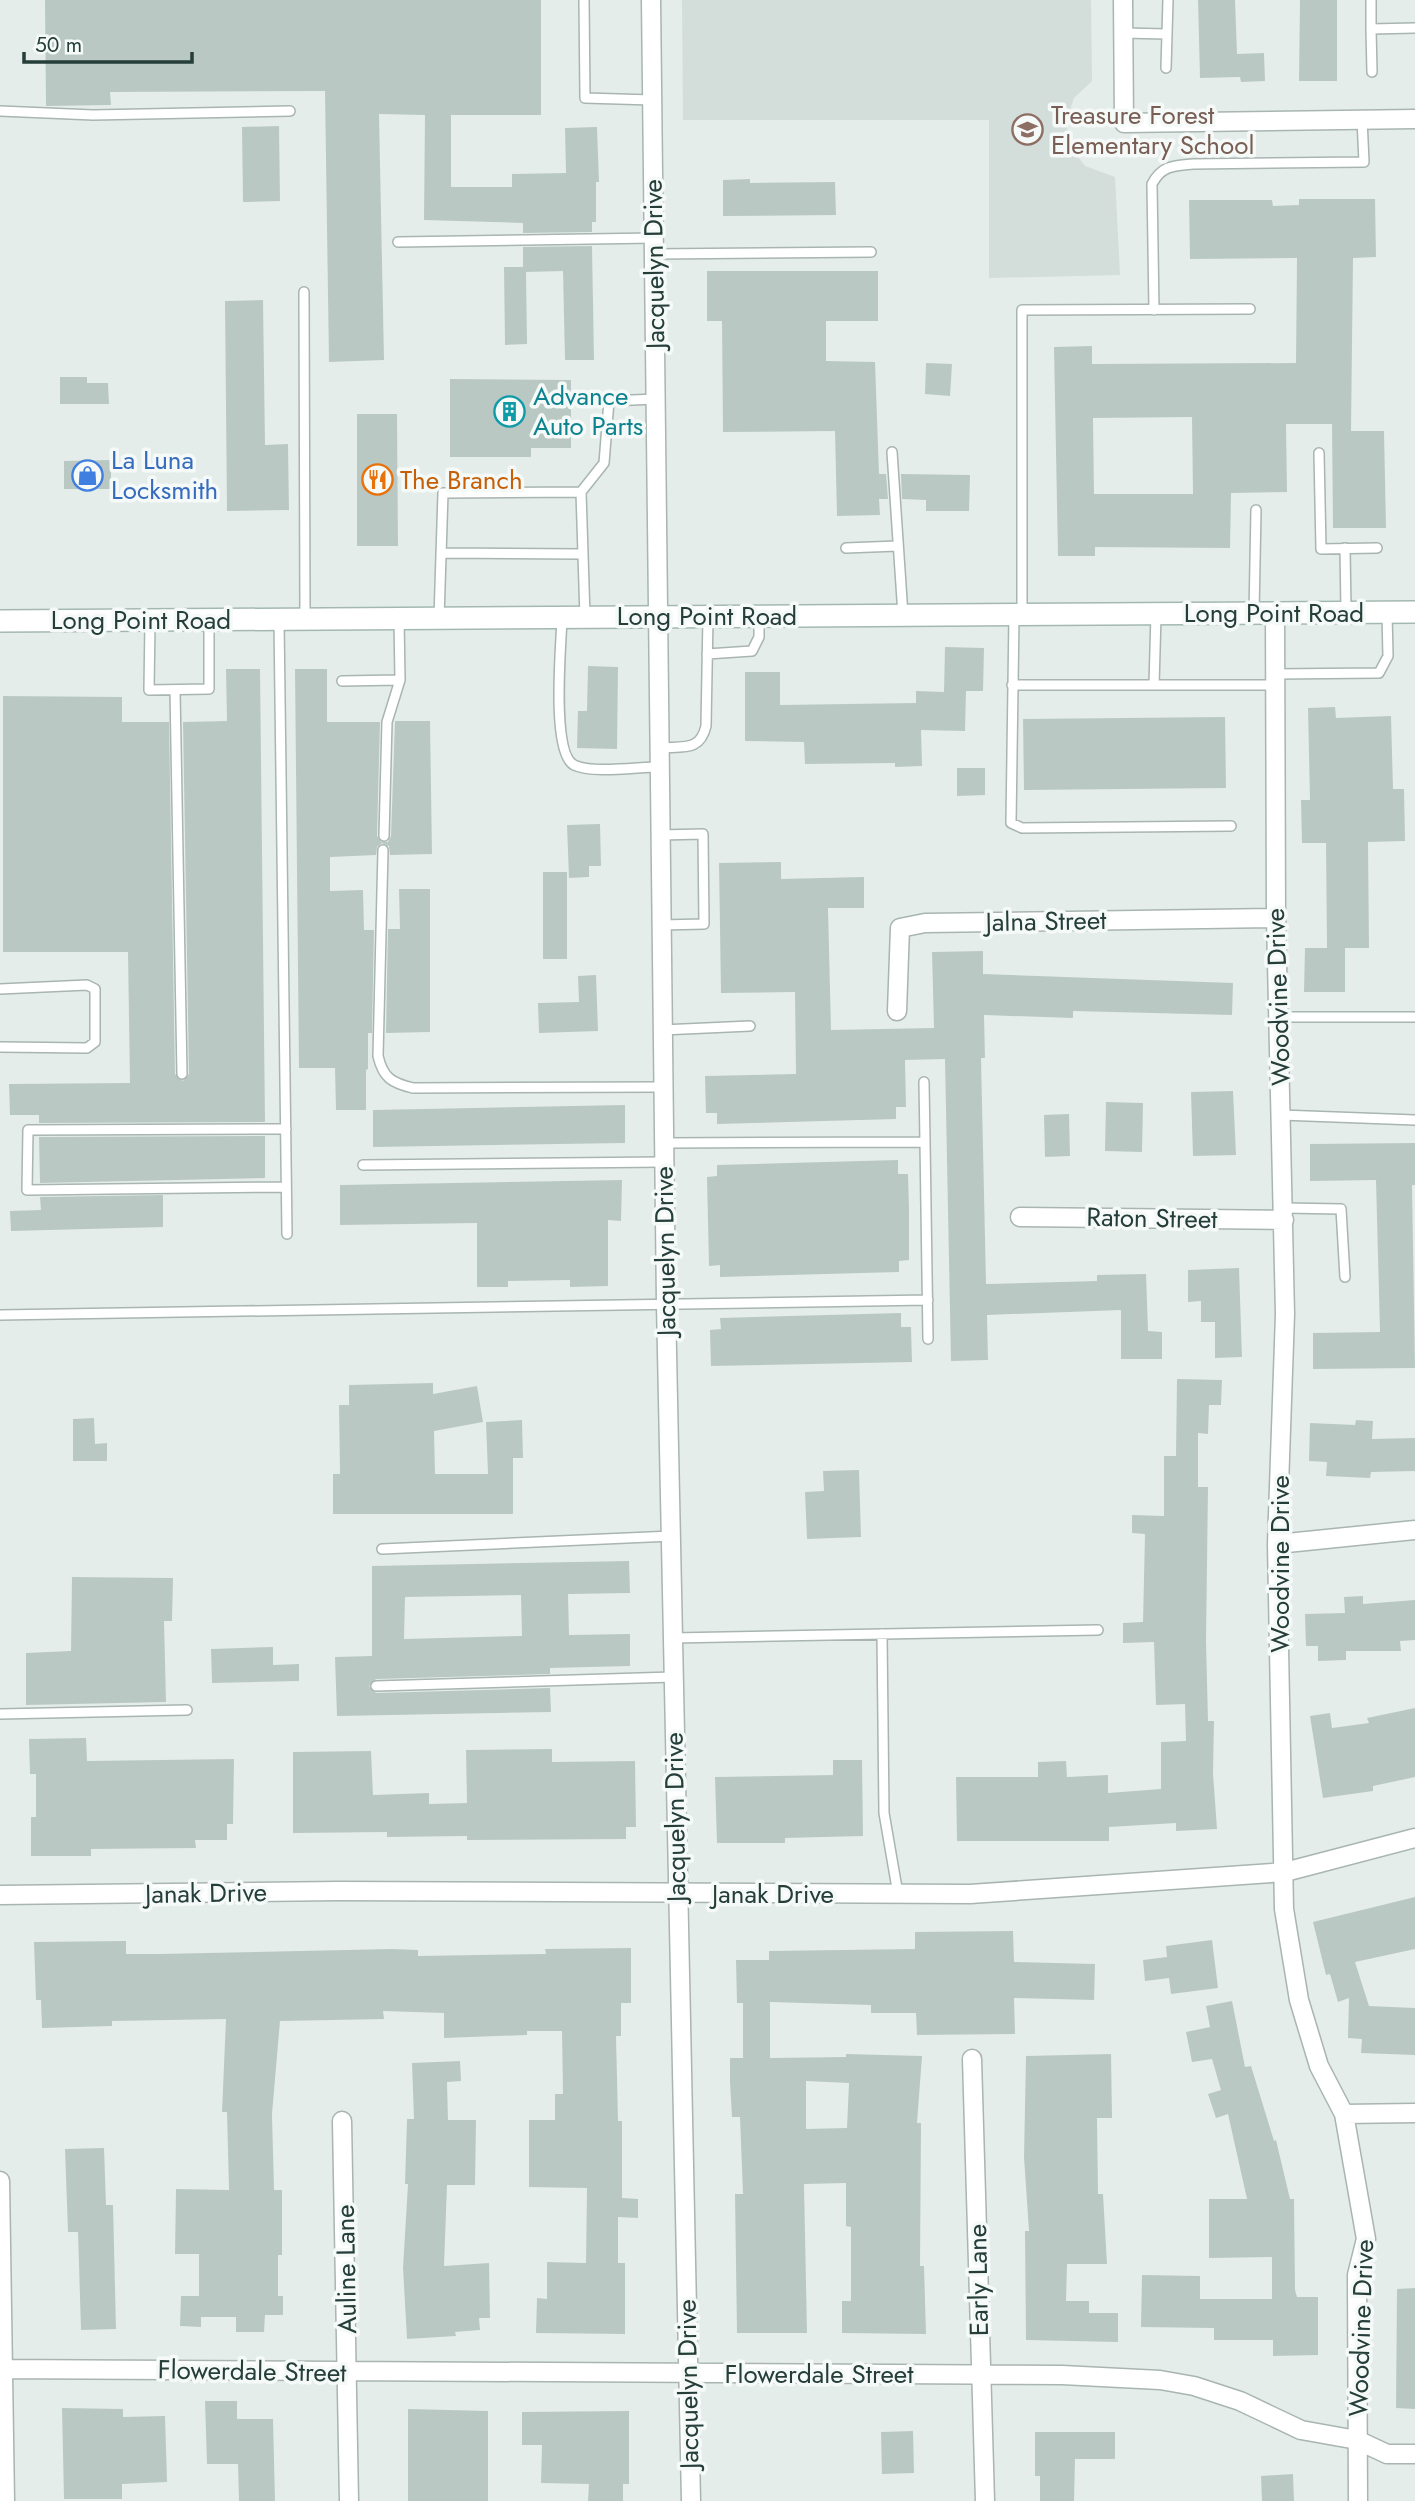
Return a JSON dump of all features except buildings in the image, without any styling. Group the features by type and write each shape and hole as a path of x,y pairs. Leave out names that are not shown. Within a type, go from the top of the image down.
{"main road":[{"name":"Long Point Road","path":"0,621 1415,612"}],"street":[{"name":"Jacquelyn Drive","path":"651,0 662,1087 672,1536 676,1894 691,2501"},
{"path":"1123,0 1124,123 1415,118"},
{"name":"Woodvine Drive","path":"1265,613 1275,679 1276,918 1284,1214 1285,1314 1277,1544 1284,1909 1299,2000 1319,2066 1344,2114 1366,2239 1357,2275 1357,2501"},
{"name":"Jalna Street","path":"897,1011 900,928 925,923 1276,918"},
{"name":"Raton Street","path":"1020,1217 1284,1214"},
{"path":"1277,1544 1415,1530"},
{"name":"Janak Drive","path":"0,1895 339,1891 970,1894 1285,1872 1415,1838"},
{"name":"Early Lane","path":"972,2059 985,2501"},
{"path":"1344,2114 1415,2113"},
{"name":"Auline Lane","path":"342,2121 349,2501"},
{"path":"0,2181 5,2501"},
{"name":"Flowerdale Street","path":"1,2369 980,2374 1160,2380 1194,2386 1240,2401 1301,2430 1357,2440 1387,2454 1415,2454"}],"lane":[{"path":"584,0 585,98 652,100"},
{"path":"1166,68 1168,0"},
{"path":"1371,0 1372,72"},
{"path":"1371,29 1415,28"},
{"path":"1123,33 1167,34"},
{"path":"0,111 93,115 290,111"},
{"path":"1154,310 1153,184 1158,173 1168,166 1193,164 1364,162 1362,119"},
{"path":"398,242 870,253"},
{"path":"304,292 305,620"},
{"path":"1231,826 1022,828 1011,823 1012,685 1018,614 1022,310 1250,309"},
{"path":"585,617 581,492 604,463 609,401 656,400"},
{"path":"892,452 903,615"},
{"path":"1319,453 1321,549 1377,548"},
{"path":"439,618 443,493 581,492"},
{"path":"1256,510 1265,613"},
{"path":"846,548 897,547"},
{"path":"1345,548 1346,612"},
{"path":"441,553 581,554"},
{"path":"1012,685 1154,685 1379,673 1388,656 1387,612"},
{"path":"1154,685 1156,614"},
{"path":"659,748 698,745 703,740 706,726 708,616"},
{"path":"707,654 752,652 757,645 760,616"},
{"path":"562,617 560,733 567,759 574,765 588,768 659,767"},
{"path":"384,836 387,722 400,680 399,618"},
{"path":"279,619 287,1234"},
{"path":"150,620 149,690 209,689 209,620"},
{"path":"342,681 400,680"},
{"path":"175,690 182,1074"},
{"path":"660,835 704,834 704,924 661,925"},
{"path":"383,850 378,1056 382,1072 393,1083 413,1088 662,1087"},
{"path":"0,989 87,985 95,989 95,1042 87,1048 0,1047"},
{"path":"1278,1017 1415,1017"},
{"path":"662,1030 750,1026"},
{"path":"924,1082 929,1339"},
{"path":"1281,1115 1415,1120"},
{"path":"286,1129 28,1130 27,1191 286,1187"},
{"path":"664,1143 925,1142"},
{"path":"363,1165 664,1162"},
{"path":"1284,1214 1341,1209 1345,1277"},
{"path":"0,1315 928,1300"},
{"path":"382,1549 672,1536"},
{"path":"673,1638 1098,1630"},
{"path":"882,1634 884,1813 898,1894"},
{"path":"376,1686 673,1677"},
{"path":"0,1714 187,1710"}],"shaded area":[{"name":"Treasure Forest Elementary School","path":"682,0 1091,0 1092,81 1074,98 1066,122 1071,148 1085,166 1115,177 1120,275 989,278 989,120 683,120"}],"place":[{"name":"Treasure Forest Elementary School","path":"1028,130"},
{"name":"Advance Auto Parts","path":"510,411"},
{"name":"La Luna Locksmith","path":"88,475"},
{"name":"The Branch","path":"377,480"}]}
